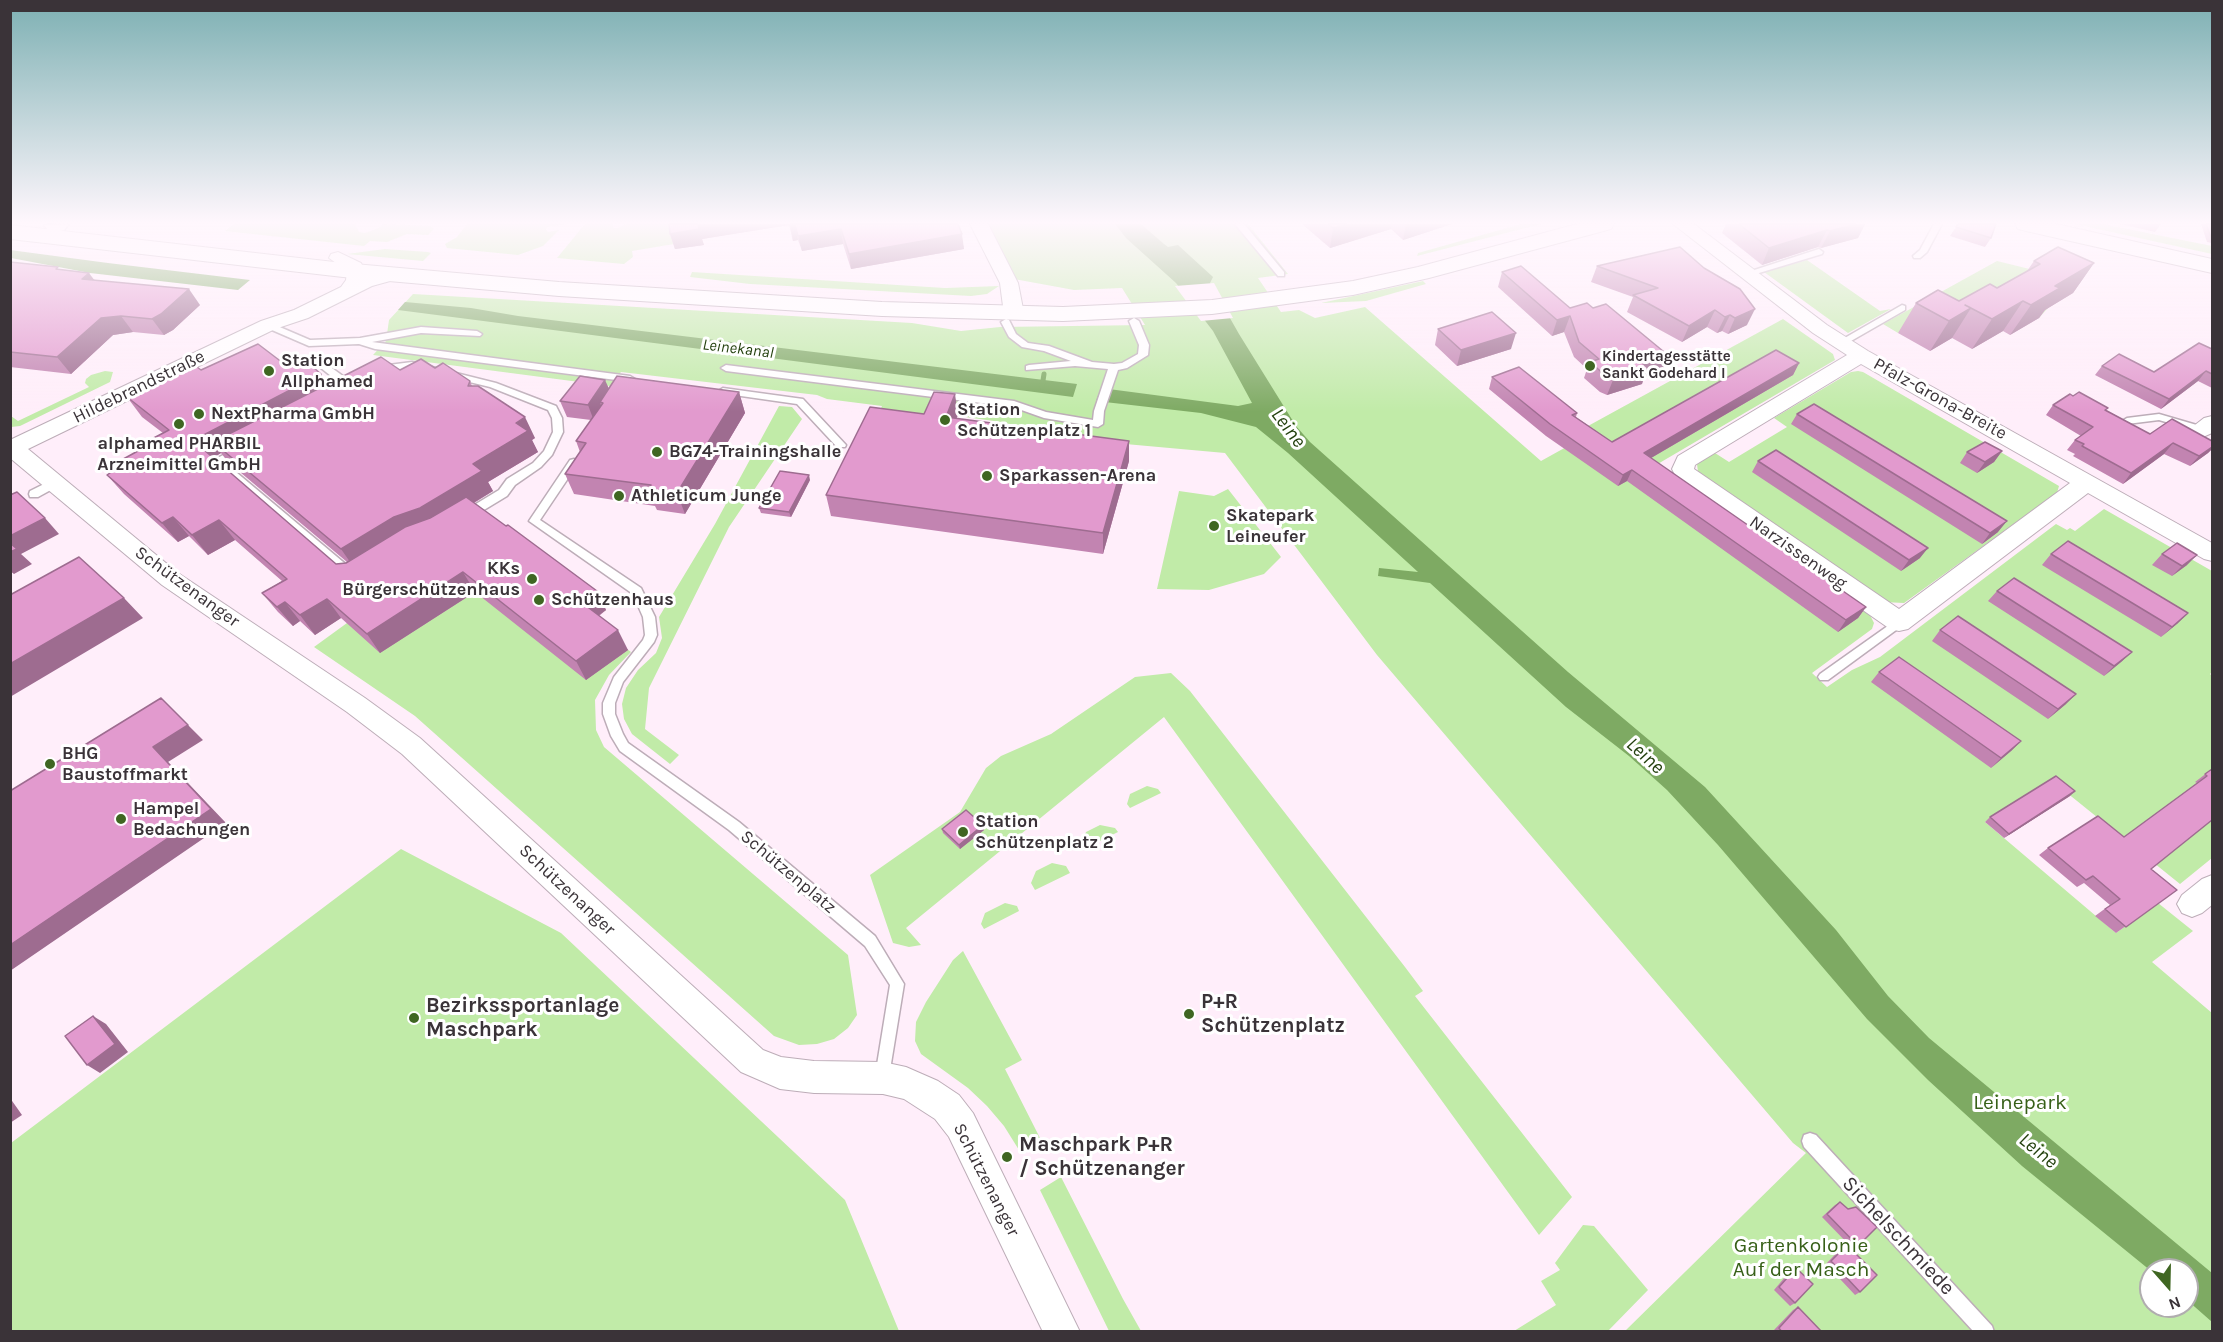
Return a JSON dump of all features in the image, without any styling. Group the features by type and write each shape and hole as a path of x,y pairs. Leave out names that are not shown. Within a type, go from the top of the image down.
{"street":[{"name":"Hildebrandstraße","path":"12,448 268,324 301,314 331,287"},
{"path":"700,287 774,291 1011,313 1130,312 1212,307 1282,287"},
{"path":"1009,287 1011,313"},
{"path":"1306,287 1359,287"},
{"name":"Pfalz-Grona-Breite","path":"1763,287 1861,355 2212,553"},
{"name":"Narzissenweg","path":"1861,355 1686,460 1683,469 1687,477 1899,622"},
{"name":"Schützenanger","path":"12,448 23,458 44,488 170,579 356,705 411,746 752,1061 780,1073 814,1077 883,1078 906,1083 926,1092 947,1107 961,1125 1062,1332"},
{"path":"1899,622 2087,482"}],"lane":[{"path":"1841,343 1902,308"},
{"path":"1029,368 1060,364 1124,366 1143,355 1144,345 1130,312"},
{"path":"1011,313 1012,335 1025,345 1046,348 1089,364"},
{"path":"268,324 309,343 360,341 422,330 477,334"},
{"path":"360,341 375,346 632,383"},
{"path":"314,358 346,383"},
{"path":"412,364 493,386 552,408 557,418 558,432 548,453 537,465 511,482 503,493 437,533 412,542 354,578 217,461 339,397 346,383 373,370 412,364"},
{"path":"726,368 1014,405 1044,415 1098,424 1099,411 1114,367"},
{"path":"716,390 800,401 842,445"},
{"path":"2127,421 2159,417 2208,427"},
{"name":"Schützenplatz","path":"578,456 534,521 637,591 649,616 651,635 648,642 618,680 609,703 611,725 624,747 734,826 870,941 897,984 883,1078"},
{"path":"1824,677 1899,622"},
{"name":"Sichelschmiede","path":"1810,1141 1986,1332"}],"green space":[{"path":"798,287 998,287 987,294 971,296"},
{"name":"Leinepark","path":"1056,287 1264,287 1281,312 1299,310 1315,318 1365,307 1541,461 1586,436 1663,473 1870,615 1874,623 1872,629 1812,673 1827,687 1852,670 1880,657 2056,524 2067,530 2070,528 2075,531 2104,509 2212,571 2212,672 2210,674 2212,676 2212,858 2180,884 2051,780 1985,822 2116,933 2158,903 2193,931 2152,962 2212,1013 2212,1331 1625,1331 1806,1153 1793,1143 1377,655 1225,453 1070,439 1001,422 937,413 932,425 877,418 882,406 827,399 817,395 621,372 610,386 373,355 386,341 389,320 413,294 912,323 961,331 1000,327 1145,325 1122,288 1074,290"},
{"path":"1397,287 1417,287 1366,301 1321,303"},
{"path":"1784,287 1845,287 1880,311 1891,309 1848,333"},
{"path":"1951,287 2047,287 2048,308 2039,318 2007,302 1920,321 1898,333 1883,324"},
{"path":"1783,319 1833,354 1835,360 1656,465 1648,467 1588,426"},
{"path":"105,371 113,372 110,382 20,426 11,427 11,416 18,421 89,387 85,383 86,379"},
{"path":"1858,371 2059,486 2057,493 1904,603 1883,602 1698,472 1697,464 1715,453 1729,462 1787,427 1774,418 1851,372"},
{"path":"779,406 792,407 802,419 729,527 649,688 645,729 679,755 670,764 632,734 624,719 622,704 626,688 638,670 656,653 662,638 659,617 715,524"},
{"name":"Skatepark Leineufer","path":"1228,489 1281,557 1264,574 1209,590 1157,589 1179,491 1214,496"},
{"path":"502,525 606,610 591,621 631,652 609,675 595,700 596,730 604,747 848,955 857,1015 848,1028 834,1039 817,1044 799,1045 774,1036 415,716 314,647 347,623"},
{"path":"1171,673 1190,691 1405,967 1423,991 1415,996 1572,1197 1539,1235 1164,717 906,928 921,945 909,947 893,943 870,875 960,812 986,768 1001,756 1051,734 1135,677"},
{"path":"1147,786 1158,789 1161,793 1130,808 1127,804 1130,794"},
{"path":"1100,825 1115,828 1118,832 1084,849 1081,845 1086,832"},
{"name":"Bezirkssportanlage Maschpark","path":"401,849 561,933 845,1200 899,1331 11,1332 11,1143"},
{"path":"1052,863 1066,866 1070,873 1035,890 1031,883 1036,871"},
{"path":"1005,903 1017,906 1019,911 984,929 981,924 985,913"},
{"path":"963,951 1022,1060 1005,1069 1040,1138 1019,1150 1004,1126 987,1106 968,1088 921,1054 915,1041 916,1022 926,1002 953,960"},
{"path":"1061,1177 1141,1331 1109,1331 1040,1190"},
{"path":"1583,1225 1594,1226 1648,1290 1608,1331 1514,1331 1556,1305 1541,1281 1560,1270 1555,1263"}],"water":[{"path":"209,287 242,287 238,290"},
{"name":"Leine","path":"1179,287 1212,287 1296,426 1310,442 1568,672 1705,787 1836,930 1888,996 1929,1038 2194,1258 2139,1258 2139,1261 2022,1166 1928,1080 1867,1019 1718,845 1667,790 1629,756 1566,707 1430,583 1378,576 1379,568 1418,572 1288,453 1256,427 1201,413 1096,401 1101,388 1238,406 1252,403 1213,331"},
{"name":"Leinekanal","path":"405,302 471,308 518,316 1077,384 1073,397 398,310"},
{"path":"2199,1262 2212,1273 2212,1322 2199,1311"}],"pier":[{"path":"1175,287 1216,287 1233,318 1201,321"}],"building":[{"path":"10,287 164,287 189,289 152,319 121,316 101,318 57,357 10,352"},
{"path":"1519,287 1545,287 1570,308 1587,303 1593,308 1606,304 1669,356 1643,364 1648,368 1613,380 1590,362 1599,359 1579,342 1570,316 1557,320"},
{"path":"1654,287 1736,287 1755,309 1735,318 1730,315 1725,317 1715,310 1689,326 1633,295 1658,288"},
{"path":"1985,287 2060,288 2031,305 2023,301 1992,319 1971,308 1949,321 1916,303 1938,290 1959,301"},
{"path":"1492,312 1516,333 1461,350 1438,329"},
{"path":"2199,343 2212,349 2212,374 2206,371 2169,399 2102,366 2119,354 2154,372"},
{"path":"258,344 283,363 299,355 321,374 196,439 196,443 336,564 346,563 405,527 430,518 466,497 597,591 581,602 618,630 576,661 463,572 367,634 327,599 300,615 285,602 277,607 262,593 287,579 219,520 192,535 173,517 162,523 107,475 110,473 105,469 147,446 144,443 169,430 127,397 193,364 201,370"},
{"path":"1776,350 1799,363 1644,453 1866,607 1846,620 1632,470 1623,475 1550,424 1492,377 1519,367 1577,413 1572,415 1612,442"},
{"path":"381,357 400,370 421,359 435,368 443,363 470,381 468,386 478,386 525,417 516,423 528,431 473,464 482,471 420,508 394,517 341,549 213,442"},
{"path":"580,376 605,380 588,405 560,401"},
{"name":"BG74-Trainingshalle","path":"617,376 739,392 677,493 649,489 651,485 565,474 586,443 576,441 603,403 600,402"},
{"name":"Sparkassen-Arena","path":"934,392 955,394 946,417 1129,441 1103,533 826,495 870,407 924,414"},
{"path":"2079,392 2108,408 2105,410 2150,434 2172,419 2212,441 2212,447 2199,456 2173,443 2131,473 2075,440 2093,427 2053,405 2070,394 2073,396"},
{"path":"1814,404 2007,521 1990,533 1797,414"},
{"path":"1985,442 2002,451 1985,462 1967,452"},
{"path":"1776,450 1928,548 1909,560 1758,461"},
{"path":"780,471 809,475 789,512 759,508"},
{"path":"17,492 45,518 10,536 10,495"},
{"path":"2068,541 2188,613 2172,627 2051,554"},
{"path":"10,543 17,549 10,552"},
{"path":"2177,543 2197,555 2182,566 2162,554"},
{"path":"79,557 124,598 10,664 10,595"},
{"path":"2014,578 2132,652 2114,666 1997,591"},
{"path":"1958,616 2076,694 2058,709 1940,630"},
{"path":"1899,657 2021,741 2001,758 1879,672"},
{"path":"161,698 188,725 153,747 211,809 10,945 10,791"},
{"path":"2212,769 2212,820 2151,869 2177,890 2126,927 2105,909 2120,899 2093,876 2086,880 2048,848 2098,816 2124,837 2207,776 2205,774"},
{"path":"2056,776 2075,791 2009,834 1990,817"},
{"name":"Station Schützenplatz 2","path":"966,810 983,825 959,845 942,829"},
{"path":"93,1016 115,1044 87,1065 65,1036"},
{"path":"1840,1202 1848,1209 1856,1207 1877,1227 1858,1246 1827,1214"},
{"path":"1847,1245 1877,1275 1860,1292 1831,1261"},
{"path":"1796,1268 1813,1284 1795,1303 1779,1287"},
{"path":"1798,1307 1822,1332 1782,1332 1779,1328"}],"waterway":[{"path":"1042,387 1044,374"}],"place":[{"name":"Kindertagesstätte Sankt Godehard I","path":"1590,366"},
{"name":"Station Allphamed","path":"269,371"},
{"name":"NextPharma GmbH","path":"199,414"},
{"name":"Station Schützenplatz 1","path":"945,420"},
{"name":"alphamed PHARBIL Arzneimittel GmbH","path":"179,424"},
{"name":"BG74-Trainingshalle","path":"657,452"},
{"name":"Sparkassen-Arena","path":"987,476"},
{"name":"Athleticum Junge","path":"619,496"},
{"name":"Skatepark Leineufer","path":"1214,526"},
{"name":"KKs Bürgerschützenhaus","path":"532,579"},
{"name":"Schützenhaus","path":"539,600"},
{"name":"BHG Baustoffmarkt","path":"50,764"},
{"name":"Hampel Bedachungen","path":"121,819"},
{"name":"Station Schützenplatz 2","path":"963,832"},
{"name":"P+R Schützenplatz","path":"1189,1014"},
{"name":"Bezirkssportanlage Maschpark","path":"414,1018"},
{"name":"Maschpark P+R / Schützenanger","path":"1007,1157"}],"park label":[{"name":"Gartenkolonie Auf der Masch","path":"1801,1258"}]}
